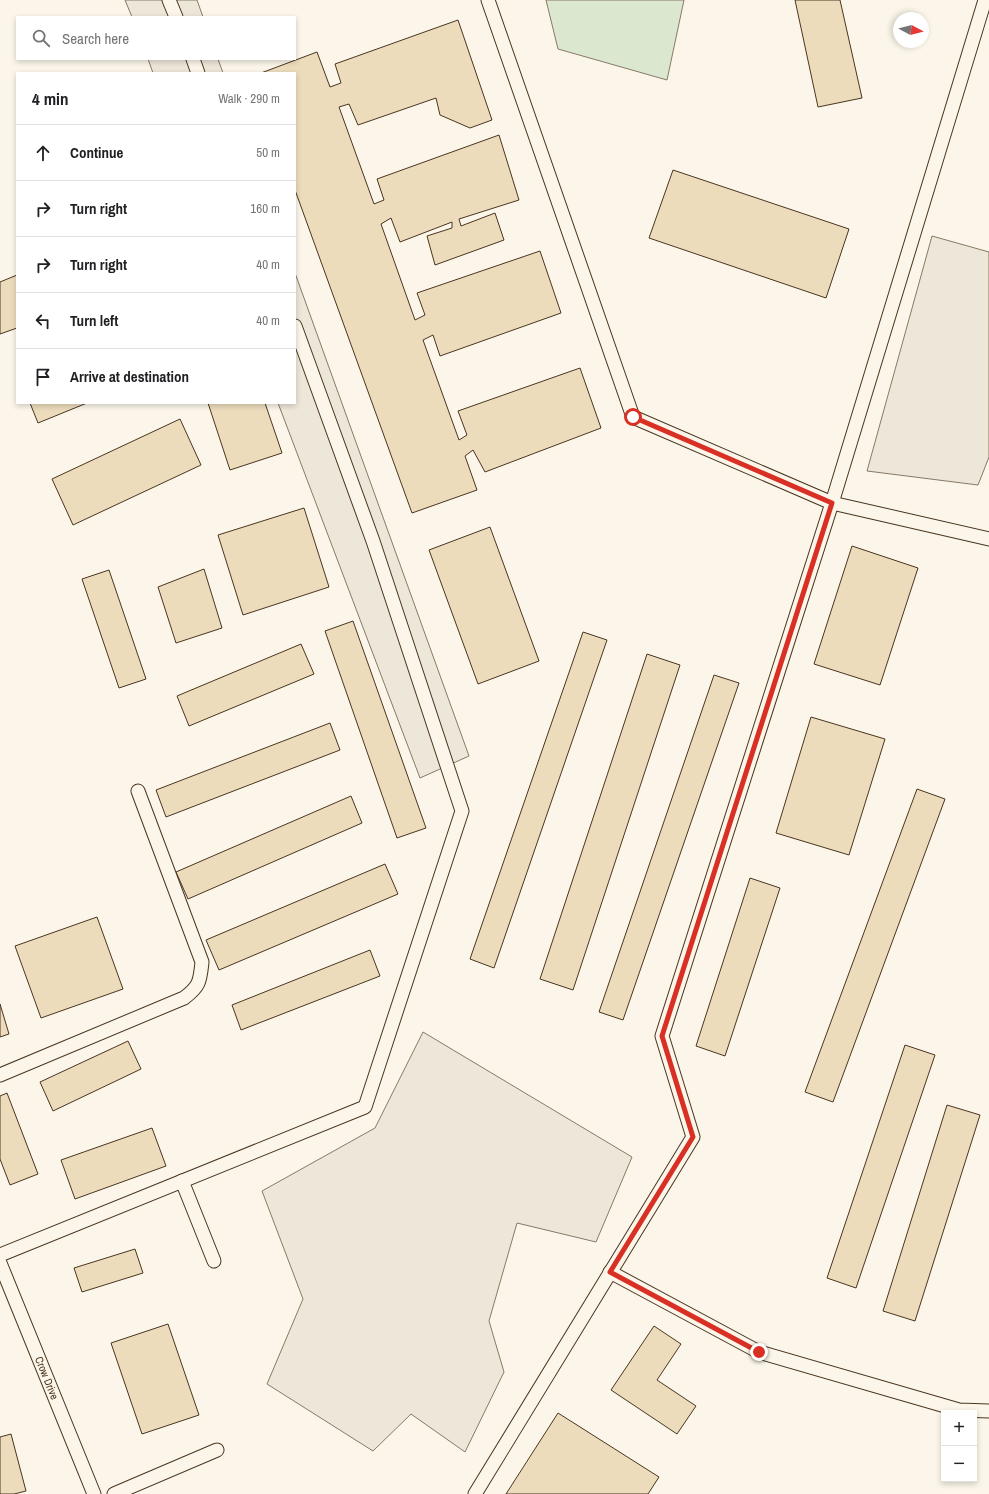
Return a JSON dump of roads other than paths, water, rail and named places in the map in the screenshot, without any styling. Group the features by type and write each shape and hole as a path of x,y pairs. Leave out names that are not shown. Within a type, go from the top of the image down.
{"lane":[{"path":"169,0 176,16"},
{"path":"488,0 633,417 832,503 989,539"},
{"path":"475,1494 693,1137 662,1036 832,503 985,0"},
{"path":"192,60 198,72"},
{"path":"0,1255 365,1106 462,811 373,541 296,329"},
{"path":"0,1075 184,998 192,992 200,982 202,962 138,791"},
{"path":"182,1181 214,1261"},
{"name":"Crow Drive","path":"0,1262 94,1494"},
{"path":"610,1272 759,1352 959,1410 989,1411"},
{"path":"114,1494 217,1450"}]}
